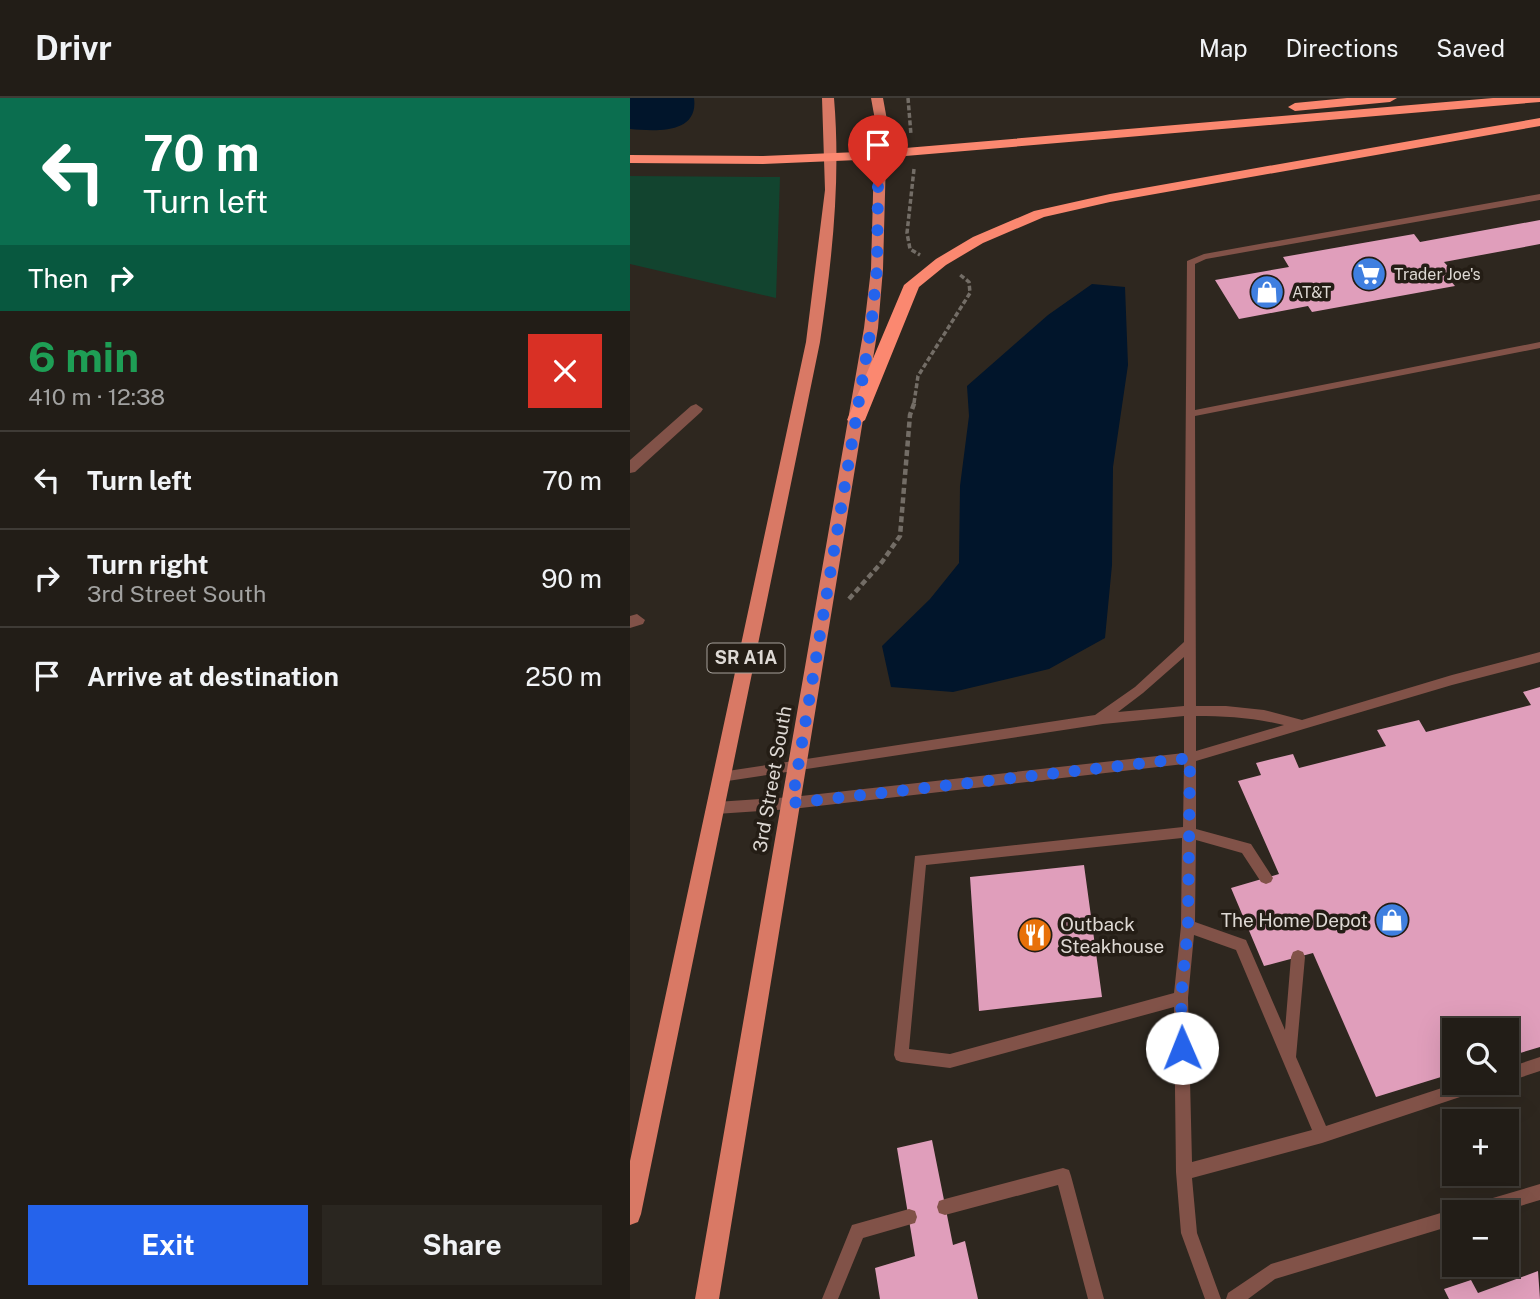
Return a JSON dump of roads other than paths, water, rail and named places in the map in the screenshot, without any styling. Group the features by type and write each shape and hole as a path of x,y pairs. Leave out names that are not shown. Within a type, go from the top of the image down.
{"highway":[{"path":"942,144 1390,98"},
{"path":"630,159 942,144 1540,99"},
{"path":"856,420 912,285 941,262 978,240 1051,212 1292,164 1540,122"},
{"path":"630,144 762,154"}],"main road":[{"name":"SR A1A","path":"630,1214 815,330 831,221 832,133 828,98"},
{"name":"3rd Street South","path":"707,1299 856,420 877,269 881,120 877,98"}],"street":[{"path":"630,467 696,409"}],"lane":[{"path":"1213,1299 1189,1233 1184,1172 1181,998 1188,926 1190,263 1204,257 1540,197"},
{"path":"1190,414 1540,345"},
{"path":"1097,720 1139,690 1189,645"},
{"path":"716,808 792,803 1190,758 1249,742 1298,724 1540,657"},
{"path":"720,777 1097,720 1234,710 1274,716 1298,724"},
{"path":"1181,998 950,1061 901,1055 920,860 1187,832 1246,848 1266,878"},
{"path":"1188,926 1241,945 1322,1135"},
{"path":"1290,1059 1298,957"},
{"path":"1519,1071 1540,1064"},
{"path":"1184,1172 1322,1135 1445,1095"},
{"path":"945,1207 1063,1176 1096,1299"},
{"path":"1513,1200 1540,1192"},
{"path":"830,1299 858,1231 909,1217"},
{"path":"1234,1299 1271,1272 1442,1221"}],"water":[{"path":"630,98 694,98 694,110 682,125 673,128 630,129"},
{"path":"1092,284 1125,287 1128,365 1113,467 1112,565 1105,638 1049,669 953,692 891,687 882,646 930,599 959,563 960,486 969,416 967,386 1048,315"}],"place":[{"name":"Trader Joe's","path":"1369,274"},
{"name":"AT&T","path":"1267,292"},
{"name":"The Home Depot","path":"1392,920"},
{"name":"Outback Steakhouse","path":"1035,935"}]}
